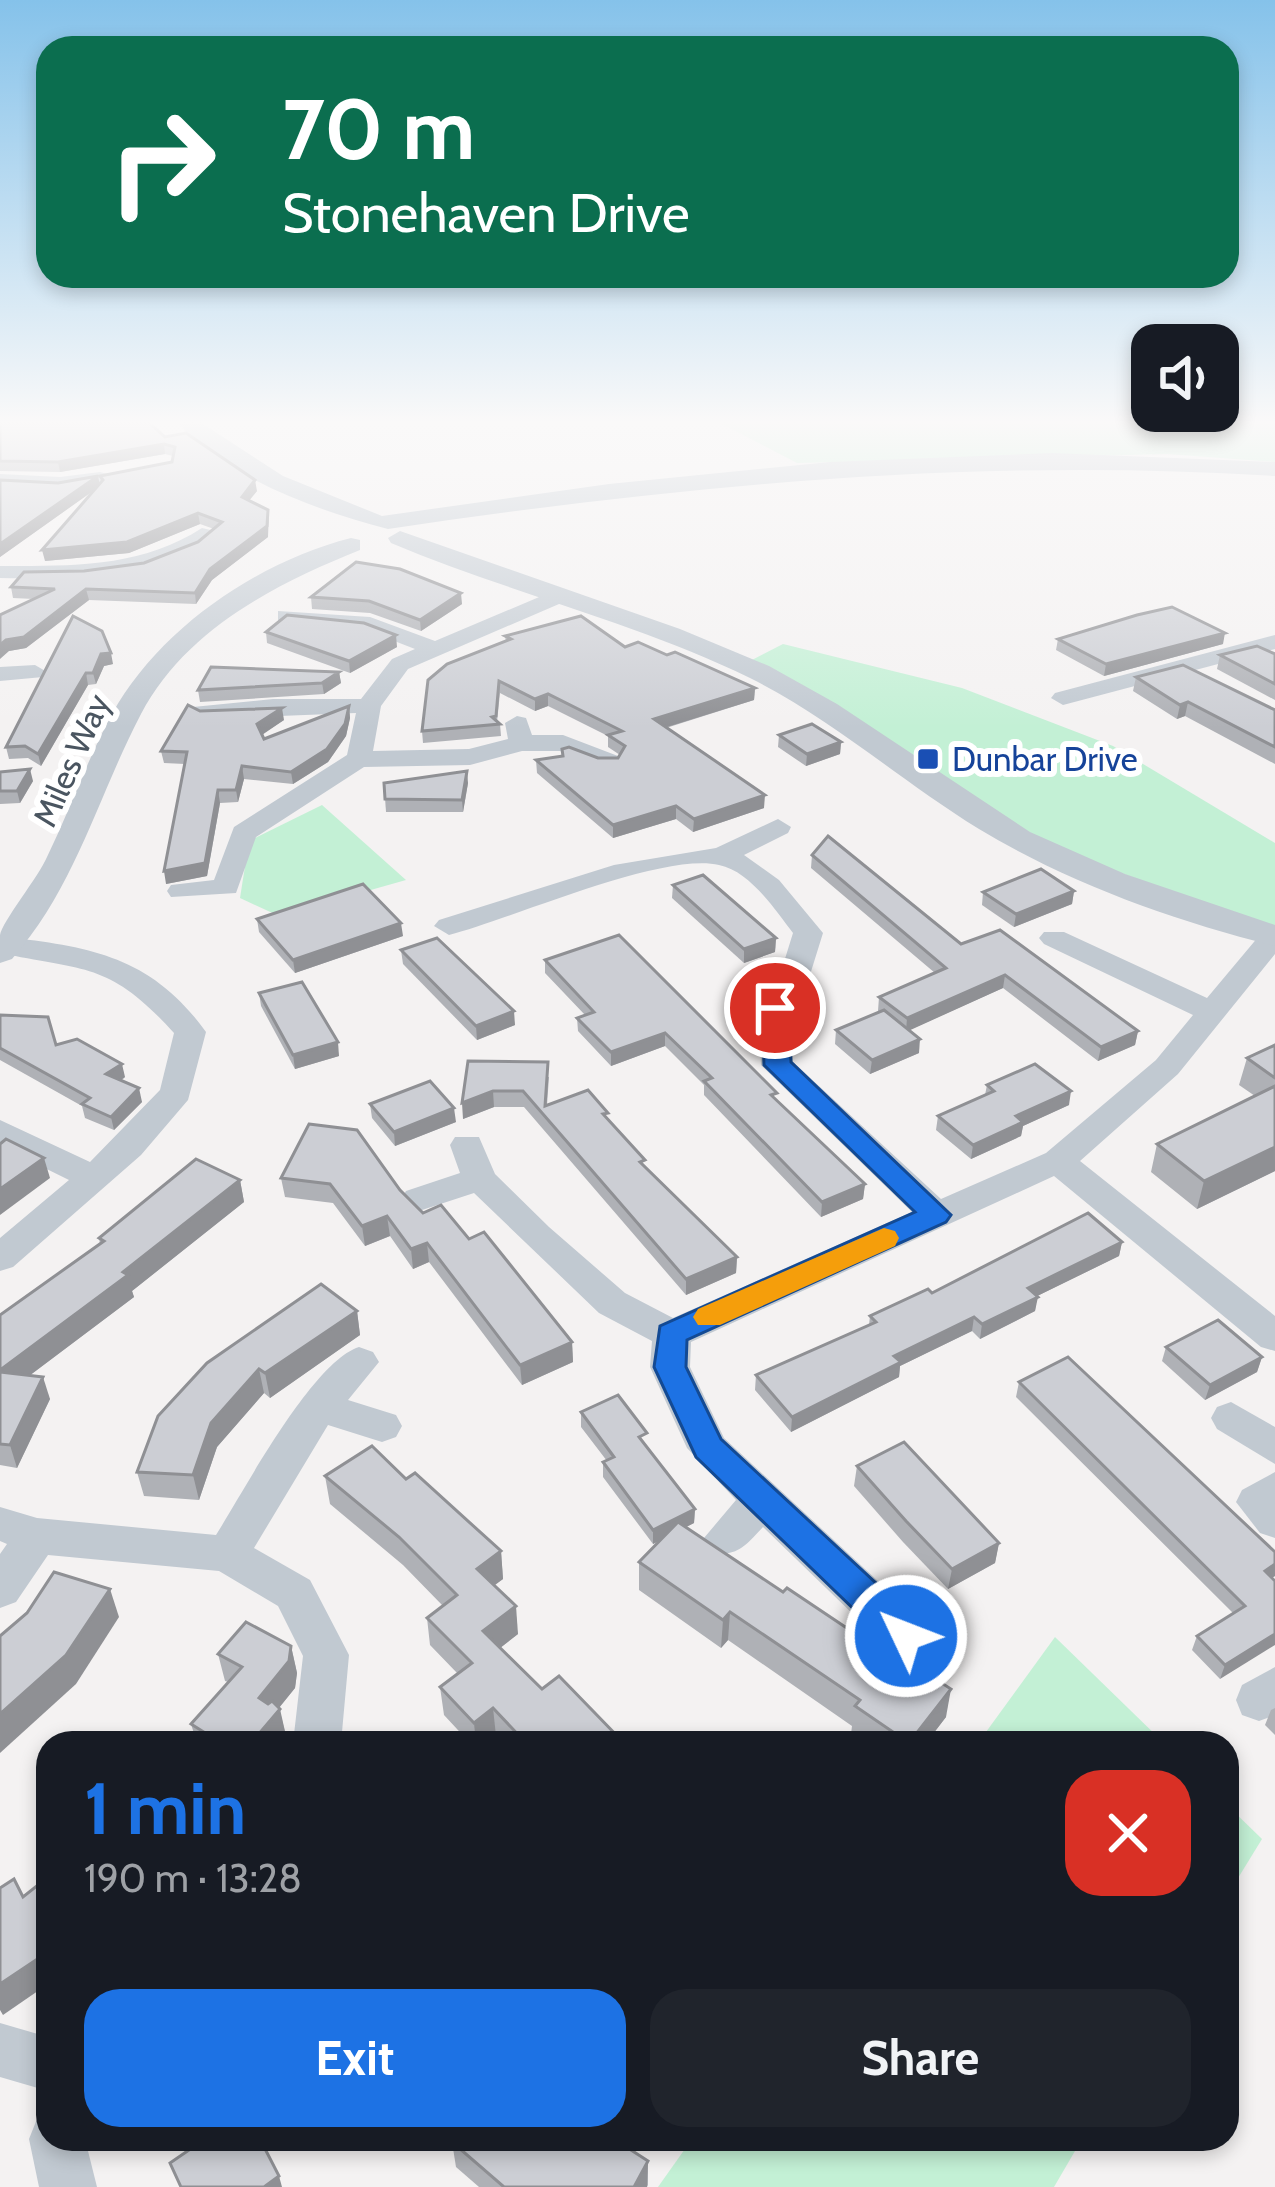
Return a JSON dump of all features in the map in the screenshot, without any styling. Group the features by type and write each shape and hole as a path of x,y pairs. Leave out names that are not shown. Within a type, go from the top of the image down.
{"street":[{"path":"354,524 760,672 861,731 1019,839 1062,860 1275,936 1167,1067 1058,1161 672,1334"},
{"name":"Miles Way","path":"3,949 68,854 129,710 166,660 224,608 284,573 371,534 416,524"},
{"path":"0,572 190,548 209,532"},
{"path":"131,559 172,578"},
{"path":"358,759 367,734 369,706 382,682 400,664 557,596"},
{"path":"286,616 328,611 431,647"},
{"path":"1064,698 1275,641"},
{"path":"1182,664 1220,685"},
{"path":"1,675 34,672"},
{"path":"202,712 369,706"},
{"path":"181,891 228,897 244,833 358,759 470,758 519,733 609,761"},
{"path":"449,926 508,921 611,877 721,856 778,827"},
{"path":"721,856 746,869 783,901 808,933 794,978 775,1008 777,1065 936,1215"},
{"path":"1054,938 1211,1012"},
{"path":"0,1258 95,1178 176,1093 190,1032 128,971 95,957 3,949"},
{"path":"0,1131 32,1151 95,1178"},
{"path":"1058,1161 1275,1337"},
{"path":"419,1199 474,1162 612,1303 672,1334"},
{"path":"672,1334 670,1367 708,1448 906,1636"},
{"path":"227,1553 318,1407 359,1362"},
{"path":"318,1407 382,1426"},
{"path":"1231,1418 1275,1448"},
{"path":"1275,1489 1257,1502 1275,1521"},
{"path":"726,1538 762,1502"},
{"path":"0,1588 19,1530 227,1553 294,1593 326,1654 318,1731"},
{"path":"0,2050 36,2063"},
{"path":"60,2151 68,2187"}],"green space":[{"path":"783,644 962,688 1113,746 1275,843 1275,931 1055,848 750,661"},
{"path":"322,805 406,880 279,916 240,898 249,841"},
{"path":"1055,1637 1152,1731 987,1731"},
{"path":"1239,1817 1262,1839 1239,1876"},
{"path":"684,2151 1075,2151 1054,2187 658,2187"}],"building":[{"path":"0,524 29,524 0,544"},
{"path":"65,524 171,524 127,542 42,550"},
{"path":"220,524 267,524 210,569 195,593 86,589 24,637 0,645 0,615 55,589 11,587 24,572 144,563 198,542"},
{"path":"356,562 400,569 461,593 420,620 369,601 311,597"},
{"path":"1172,607 1225,633 1106,664 1058,639 1137,615"},
{"path":"287,615 364,623 396,635 349,661 266,632"},
{"path":"73,616 102,631 111,653 101,654 93,673 86,673 38,754 25,746 6,747"},
{"path":"581,616 625,647 638,642 667,655 675,652 755,688 654,719 765,795 694,819 676,806 613,825 536,760 563,756 562,749 569,747 598,758 618,758 625,746 608,735 622,731 548,694 535,699 499,681 496,716 492,717 500,724 422,731 428,680 447,664 511,639 505,636"},
{"path":"1257,646 1275,654 1275,684 1220,655"},
{"path":"1183,665 1275,710 1275,747 1188,702 1180,705 1136,677"},
{"path":"211,667 339,672 322,683 198,690"},
{"path":"188,705 200,711 282,708 257,724 264,739 349,706 345,724 327,749 291,772 242,766 236,790 218,790 205,863 164,871 187,752 161,751"},
{"path":"812,724 841,742 807,754 779,735"},
{"path":"30,769 17,791 0,791 0,772"},
{"path":"467,771 462,800 385,799 384,783"},
{"path":"828,836 961,944 1000,930 1138,1031 1101,1047 1005,975 907,1018 879,997 946,968 812,855"},
{"path":"1041,869 1074,891 1016,914 983,892"},
{"path":"703,875 776,938 744,949 673,885"},
{"path":"363,884 401,923 293,960 257,919"},
{"path":"619,935 777,1093 771,1095 865,1184 822,1202 704,1081 712,1078 665,1033 611,1052 577,1018 594,1012 545,960"},
{"path":"437,938 514,1011 476,1026 401,950"},
{"path":"302,982 338,1042 293,1055 259,993"},
{"path":"884,1010 920,1039 872,1060 836,1030"},
{"path":"0,1015 48,1017 56,1045 77,1039 122,1064 106,1074 139,1088 111,1117 82,1104 90,1098 0,1048"},
{"path":"1275,1045 1275,1078 1247,1058"},
{"path":"468,1061 548,1062 545,1106 588,1090 645,1160 640,1162 737,1257 686,1279 523,1091 493,1091 462,1103"},
{"path":"1035,1064 1071,1091 1016,1116 1023,1122 973,1145 938,1116 994,1091 987,1085"},
{"path":"430,1081 454,1108 394,1132 370,1104"},
{"path":"1275,1086 1275,1147 1204,1181 1157,1144"},
{"path":"309,1124 357,1130 400,1190 423,1213 441,1205 469,1239 484,1232 572,1342 520,1365 427,1243 411,1249 387,1216 362,1226 330,1184 281,1178"},
{"path":"6,1139 44,1158 0,1189 0,1144"},
{"path":"196,1159 240,1180 123,1272 128,1275 0,1370 0,1315 104,1241 99,1238"},
{"path":"1088,1213 1122,1242 1028,1288 1038,1297 982,1324 974,1317 894,1356 901,1362 792,1417 756,1375 876,1322 870,1316 928,1289 932,1293"},
{"path":"321,1284 357,1311 265,1373 259,1369 211,1423 193,1475 137,1472 158,1416 207,1363"},
{"path":"1218,1320 1262,1357 1210,1385 1166,1347"},
{"path":"1068,1357 1275,1552 1275,1564 1265,1571 1275,1581 1275,1634 1225,1665 1197,1636 1245,1606 1019,1382"},
{"path":"0,1372 43,1377 10,1445 0,1444"},
{"path":"618,1395 647,1433 639,1437 695,1509 653,1530 603,1462 614,1457 581,1412"},
{"path":"904,1442 999,1543 952,1569 857,1466"},
{"path":"372,1446 406,1479 415,1473 501,1551 477,1569 516,1606 483,1631 542,1689 559,1676 612,1731 515,1731 493,1708 474,1723 440,1687 472,1663 427,1618 457,1595 399,1537 325,1476"},
{"path":"678,1522 783,1592 787,1588 893,1659 897,1654 951,1689 918,1731 891,1731 855,1706 860,1700 730,1612 723,1620 639,1562"},
{"path":"54,1572 110,1589 66,1655 0,1714 0,1636 27,1613"},
{"path":"246,1622 291,1646 289,1661 259,1698 280,1709 261,1731 202,1731 191,1724 242,1667 218,1654"},
{"path":"14,1879 23,1897 36,1887 36,1960 0,1984 0,1888"},
{"path":"188,2151 266,2151 279,2176 264,2187 181,2187 170,2163"},
{"path":"462,2151 633,2151 648,2161 634,2187 504,2187"}],"slow traffic":[{"path":"709,1317 884,1238"}],"place":[{"name":"Dunbar Drive","path":"928,759"}],"route":[{"path":"775,1008 777,1065 936,1215 672,1334 670,1367 708,1448 906,1636"}]}
